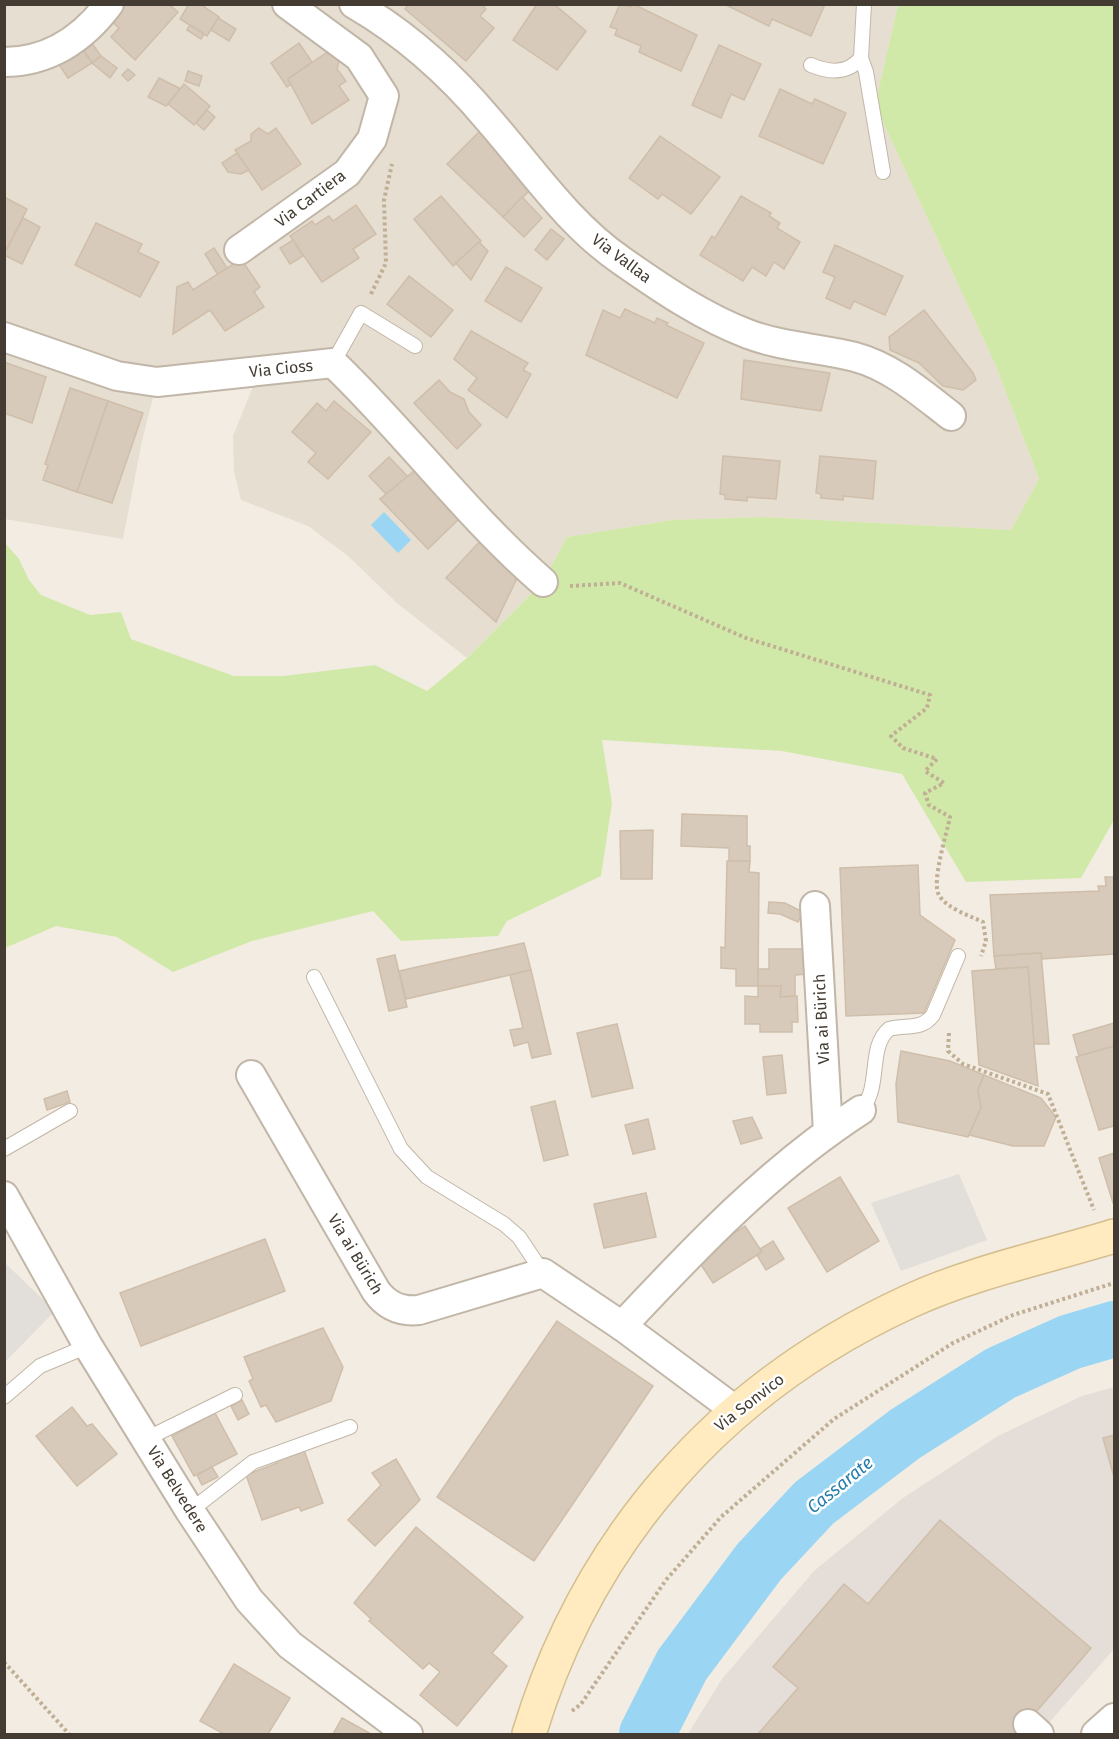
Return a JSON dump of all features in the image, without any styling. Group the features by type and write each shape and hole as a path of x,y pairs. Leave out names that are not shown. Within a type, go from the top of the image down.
{"street":[{"path":"4,62 27,61 48,56 81,33 109,4"},
{"name":"Via Cartiera","path":"239,250 347,173 372,139 384,96 359,57 287,4"},
{"name":"Via Vallaa","path":"354,4 403,37 456,85 488,118 571,217 621,260 691,306 750,335 855,357 881,366 951,416"},
{"name":"Via Cioss","path":"4,337 117,376 157,382 333,363 367,395 504,548 543,582"},
{"name":"Via ai Bürich","path":"815,906 828,1131"},
{"name":"Via ai Bürich","path":"251,1075 376,1291 391,1305 409,1311 419,1310 543,1273"},
{"path":"622,1326 705,1237 828,1131 861,1110"},
{"name":"Via Belvedere","path":"4,1196 88,1346 190,1511 266,1622 290,1645 408,1734"},
{"name":"Via Sonvico","path":"531,1726 564,1641 600,1569 650,1499 708,1435 735,1410 823,1349 908,1302 950,1285 1110,1237"},
{"path":"543,1273 622,1326 735,1410"},
{"path":"1096,1734 1114,1718"}],"lane":[{"path":"864,4 861,58 866,72 883,172"},
{"path":"811,65 840,71 850,68 861,58"},
{"path":"333,363 361,313 416,346"},
{"path":"861,1110 872,1096 880,1040 889,1029 919,1026 929,1021 958,956"},
{"path":"314,977 401,1149 427,1177 504,1224 519,1237 543,1273"},
{"path":"4,1149 70,1111"},
{"path":"4,1397 40,1366 88,1346"},
{"path":"146,1439 235,1395"},
{"path":"190,1511 254,1462 350,1427"}],"path":[{"path":"361,313 386,263 384,200 394,153"},
{"path":"543,582 573,586 620,583 746,638 930,695 927,708 891,736 903,748 937,759 925,771 944,783 925,793 929,805 950,817 936,884 939,896 958,910 983,922 986,941 980,960"},
{"path":"951,1025 948,1051 963,1064 1048,1094 1110,1237"},
{"path":"531,1726 563,1715 581,1704 666,1580 721,1517 834,1419 953,1343 1013,1315 1114,1283"},
{"path":"4,1662 69,1734"}],"shaded area":[{"path":"659,4 665,7 666,4 898,5 875,105 996,366 1039,479 1011,530 762,517 672,520 567,537 543,582 467,658 398,604 348,556 308,526 241,500 234,471 233,436 260,369 157,382 142,441 123,539 5,519 4,5"},
{"path":"959,1174 987,1240 901,1271 871,1203"},
{"path":"4,1262 55,1311 5,1362"},
{"path":"1114,1387 1114,1649 1039,1734 688,1734 722,1679 814,1571 903,1498 998,1436 1082,1396"}],"green space":[{"path":"898,5 1114,5 1114,820 1081,878 966,882 902,774 782,751 602,740 612,803 601,876 507,921 498,936 401,941 373,911 252,941 173,972 117,937 56,926 5,948 4,542 19,559 29,580 41,595 90,615 121,612 131,639 234,676 283,676 375,665 427,691 467,658 543,582 567,537 672,520 762,517 1011,530 1039,479 996,366 875,105"}],"water":[{"path":"384,512 411,540 398,553 371,525"}],"building":[{"path":"113,4 169,4 178,12 135,60 111,37 119,28 104,14"},
{"path":"189,4 200,4 219,17 207,36 180,19"},
{"path":"409,4 481,4 486,9 480,16 494,28 466,61 405,9"},
{"path":"537,4 554,4 586,31 557,70 513,40"},
{"path":"620,4 631,7 633,4 697,35 681,71 639,52 641,46 615,35 617,29 610,27"},
{"path":"724,4 825,4 811,36 772,19 769,26"},
{"path":"218,18 236,29 229,41 211,30"},
{"path":"190,25 204,34 201,39 187,30"},
{"path":"89,39 101,56 92,63 80,45"},
{"path":"77,41 92,63 68,78 54,57"},
{"path":"299,43 312,62 288,79 291,84 287,87 271,63"},
{"path":"719,45 761,64 744,100 731,94 721,118 692,105"},
{"path":"326,53 337,56 339,61 337,69 346,81 339,86 349,100 312,124 288,79"},
{"path":"101,56 117,68 110,78 92,63"},
{"path":"128,69 135,75 128,81 122,75"},
{"path":"188,71 202,76 199,86 185,81"},
{"path":"159,78 181,89 166,106 148,97"},
{"path":"184,84 210,106 194,125 168,104"},
{"path":"780,89 812,104 815,99 846,113 823,164 759,136"},
{"path":"207,110 215,117 204,130 196,123"},
{"path":"259,128 268,134 276,128 301,164 262,190 235,150 251,141 251,134"},
{"path":"479,132 533,187 503,217 447,164"},
{"path":"660,136 720,177 691,214 662,194 658,199 629,178"},
{"path":"237,153 249,170 241,174 228,172 222,163"},
{"path":"441,196 481,241 453,266 414,219"},
{"path":"741,196 771,213 769,216 780,223 777,228 800,242 784,269 774,262 766,276 752,267 743,281 700,255 712,236 715,238"},
{"path":"4,197 27,209 7,249 4,247"},
{"path":"522,197 542,218 524,237 503,217"},
{"path":"356,205 376,234 353,249 359,258 322,282 290,236 312,221 315,225 329,216 333,221"},
{"path":"23,218 40,227 22,264 4,255 4,247 7,249"},
{"path":"96,223 142,244 138,252 159,262 140,297 75,265"},
{"path":"551,229 564,239 547,260 535,250"},
{"path":"293,240 303,256 290,264 280,248"},
{"path":"479,242 488,251 471,280 456,263"},
{"path":"835,245 903,276 885,315 854,301 850,309 826,298 835,277 823,272"},
{"path":"214,248 227,268 218,275 205,254"},
{"path":"241,259 260,287 254,292 264,307 225,331 210,310 173,334 177,287 188,282 193,290"},
{"path":"506,267 542,288 521,322 485,301"},
{"path":"409,276 453,310 431,337 387,304"},
{"path":"625,309 655,323 657,318 668,323 666,325 704,343 677,398 586,355 603,310 620,318"},
{"path":"924,310 973,373 976,380 963,390 943,386 919,363 890,350 889,337"},
{"path":"471,331 528,363 523,370 531,374 507,418 468,390 477,378 454,359"},
{"path":"744,360 830,373 821,411 741,399"},
{"path":"4,362 46,377 32,423 4,413"},
{"path":"439,380 450,392 464,399 469,412 481,425 457,449 414,403"},
{"path":"70,388 108,401 77,492 43,480 48,465 45,464"},
{"path":"108,401 143,413 112,503 77,492"},
{"path":"334,401 371,432 328,479 308,462 316,453 292,432 317,403 326,411"},
{"path":"723,456 780,461 776,499 747,497 747,501 725,499 725,495 720,494"},
{"path":"820,456 876,461 873,499 843,496 843,500 821,498 821,494 816,493"},
{"path":"389,457 408,477 386,494 369,476"},
{"path":"414,471 460,518 428,549 380,499"},
{"path":"482,539 520,572 496,622 446,578"},
{"path":"682,814 747,816 747,846 750,846 750,861 729,861 729,848 681,846"},
{"path":"653,830 652,879 621,879 620,831"},
{"path":"727,861 750,861 749,872 759,873 758,986 736,986 736,969 721,968 721,947 725,948"},
{"path":"918,865 920,915 955,940 924,1013 846,1016 840,868"},
{"path":"1105,877 1114,877 1114,954 1042,959 1041,953 994,956 990,895 1099,891 1098,886 1106,886"},
{"path":"769,902 785,903 803,912 798,922 780,914 768,913"},
{"path":"524,943 531,970 406,999 399,971"},
{"path":"769,949 808,949 809,974 795,975 795,996 780,997 781,986 758,986 758,969 769,969"},
{"path":"1041,953 1049,1044 1034,1044 1028,967 996,969 994,956"},
{"path":"395,955 407,1007 389,1011 377,959"},
{"path":"1028,967 1038,1086 979,1065 972,971"},
{"path":"531,970 551,1054 532,1058 528,1042 514,1046 510,1030 523,1028 510,975"},
{"path":"758,986 781,986 780,997 797,996 798,1022 792,1022 792,1032 760,1032 760,1024 745,1024 745,996 758,997"},
{"path":"1114,1023 1114,1046 1079,1056 1073,1035"},
{"path":"617,1024 633,1088 592,1097 577,1033"},
{"path":"1114,1046 1114,1126 1099,1130 1076,1057"},
{"path":"901,1051 950,1061 984,1075 978,1090 981,1108 968,1137 898,1122 896,1084"},
{"path":"782,1055 786,1093 767,1095 763,1057"},
{"path":"984,1075 1041,1098 1056,1117 1044,1146 1013,1146 969,1135 981,1108 978,1090"},
{"path":"67,1091 70,1102 47,1110 44,1099"},
{"path":"555,1101 568,1155 544,1161 531,1107"},
{"path":"752,1117 762,1138 741,1144 733,1121"},
{"path":"648,1119 655,1149 633,1154 625,1125"},
{"path":"1114,1153 1114,1203 1113,1203 1099,1158"},
{"path":"840,1177 879,1241 827,1272 788,1208"},
{"path":"646,1193 656,1237 604,1248 594,1204"},
{"path":"745,1226 762,1252 713,1283 696,1257"},
{"path":"265,1239 285,1291 141,1346 120,1293"},
{"path":"773,1241 784,1259 766,1270 757,1255 762,1252 760,1249"},
{"path":"557,1321 653,1386 534,1561 437,1497"},
{"path":"323,1328 343,1367 331,1401 276,1422 266,1405 261,1407 249,1381 253,1379 244,1357"},
{"path":"242,1400 249,1414 238,1420 231,1406"},
{"path":"72,1407 87,1426 92,1424 117,1454 77,1486 36,1436"},
{"path":"215,1413 237,1454 194,1476 172,1436"},
{"path":"1114,1435 1114,1477 1103,1438"},
{"path":"304,1450 323,1503 301,1511 299,1507 262,1520 246,1475 277,1463 275,1459"},
{"path":"396,1459 420,1500 375,1546 348,1520 381,1485 372,1473"},
{"path":"212,1467 218,1477 202,1485 197,1475"},
{"path":"940,1520 1091,1648 1017,1734 758,1734 798,1688 773,1667 844,1584 868,1604"},
{"path":"416,1527 523,1617 492,1653 507,1666 457,1726 420,1695 440,1672 429,1663 423,1669 369,1621 371,1619 354,1603"},
{"path":"234,1664 290,1698 268,1734 224,1734 200,1721"},
{"path":"342,1718 371,1734 333,1734"}],"waterway":[{"name":"Cassarate","path":"647,1734 682,1665 759,1562 814,1503 905,1434 1001,1373 1070,1342 1114,1329"}]}
